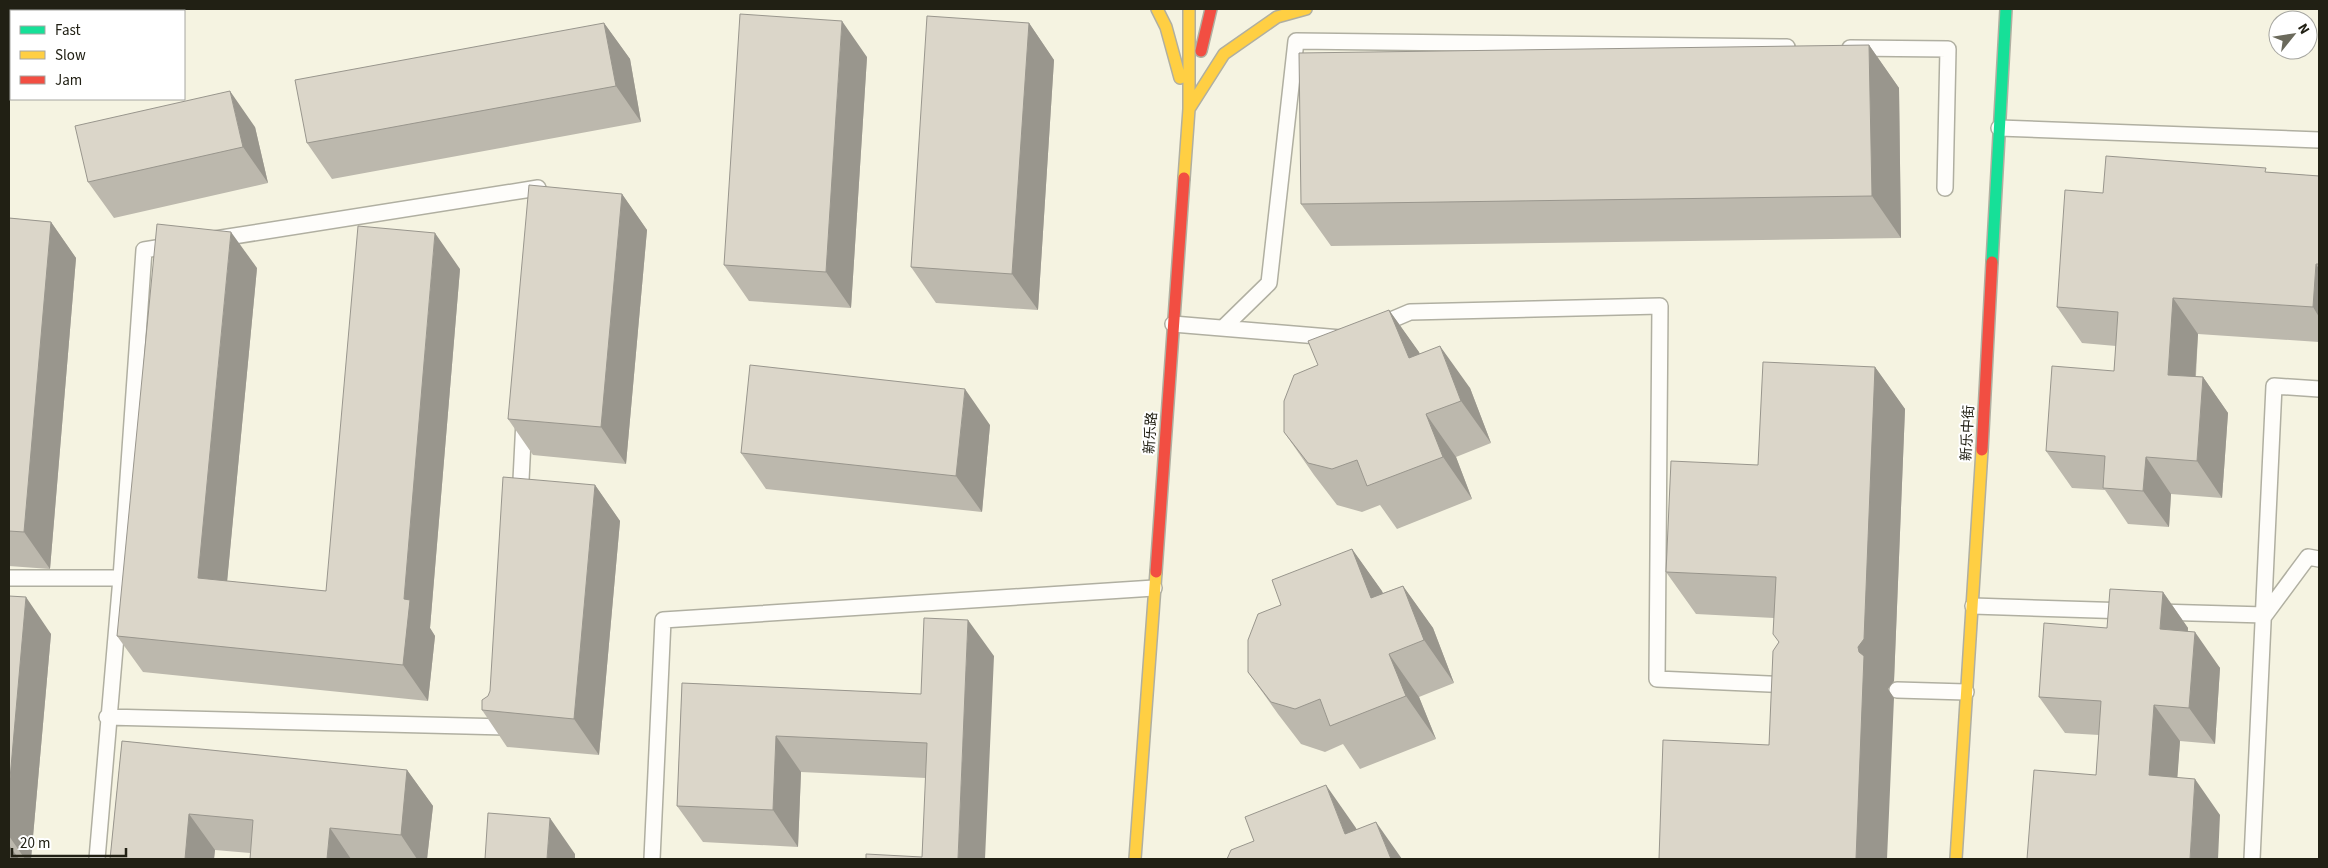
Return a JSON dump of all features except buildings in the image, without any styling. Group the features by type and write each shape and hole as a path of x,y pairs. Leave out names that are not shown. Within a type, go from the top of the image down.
{"main road":[{"path":"1157,9 1166,27 1189,108"},
{"name":"新乐路","path":"1135,859 1189,108 1189,9"},
{"path":"1189,108 1211,9"},
{"path":"1189,108 1224,54 1277,17 1306,9"},
{"name":"新乐中街","path":"1956,859 1973,606 2006,9"}],"lane":[{"path":"1223,328 1268,284 1296,41 1800,47"},
{"path":"1839,48 1948,49 1944,188"},
{"path":"1999,128 2319,140"},
{"path":"97,859 107,717 121,578 144,250 538,188 537,208"},
{"path":"1173,324 1347,338 1410,312 1660,306 1657,679 1799,685"},
{"path":"2252,859 2274,386 2319,389"},
{"path":"519,517 525,408"},
{"path":"2264,615 2308,557 2319,559"},
{"path":"9,578 121,578"},
{"path":"652,859 663,620 1154,588"},
{"path":"1973,606 2264,615"},
{"path":"1897,690 1966,692"},
{"path":"107,717 506,727 508,707"}],"traffic: fast":[{"path":"1992,262 2006,9"}],"traffic: slow":[{"path":"1157,9 1166,27 1180,78"},
{"path":"1184,178 1189,109 1189,9"},
{"path":"1189,109 1224,54 1277,17 1306,9"},
{"path":"1956,859 1982,450"},
{"path":"1135,859 1156,572"}],"traffic: jam":[{"path":"78,10 83,9"},
{"path":"1201,51 1211,9"},
{"path":"1156,572 1184,178"},
{"path":"1982,450 1992,262"}]}
